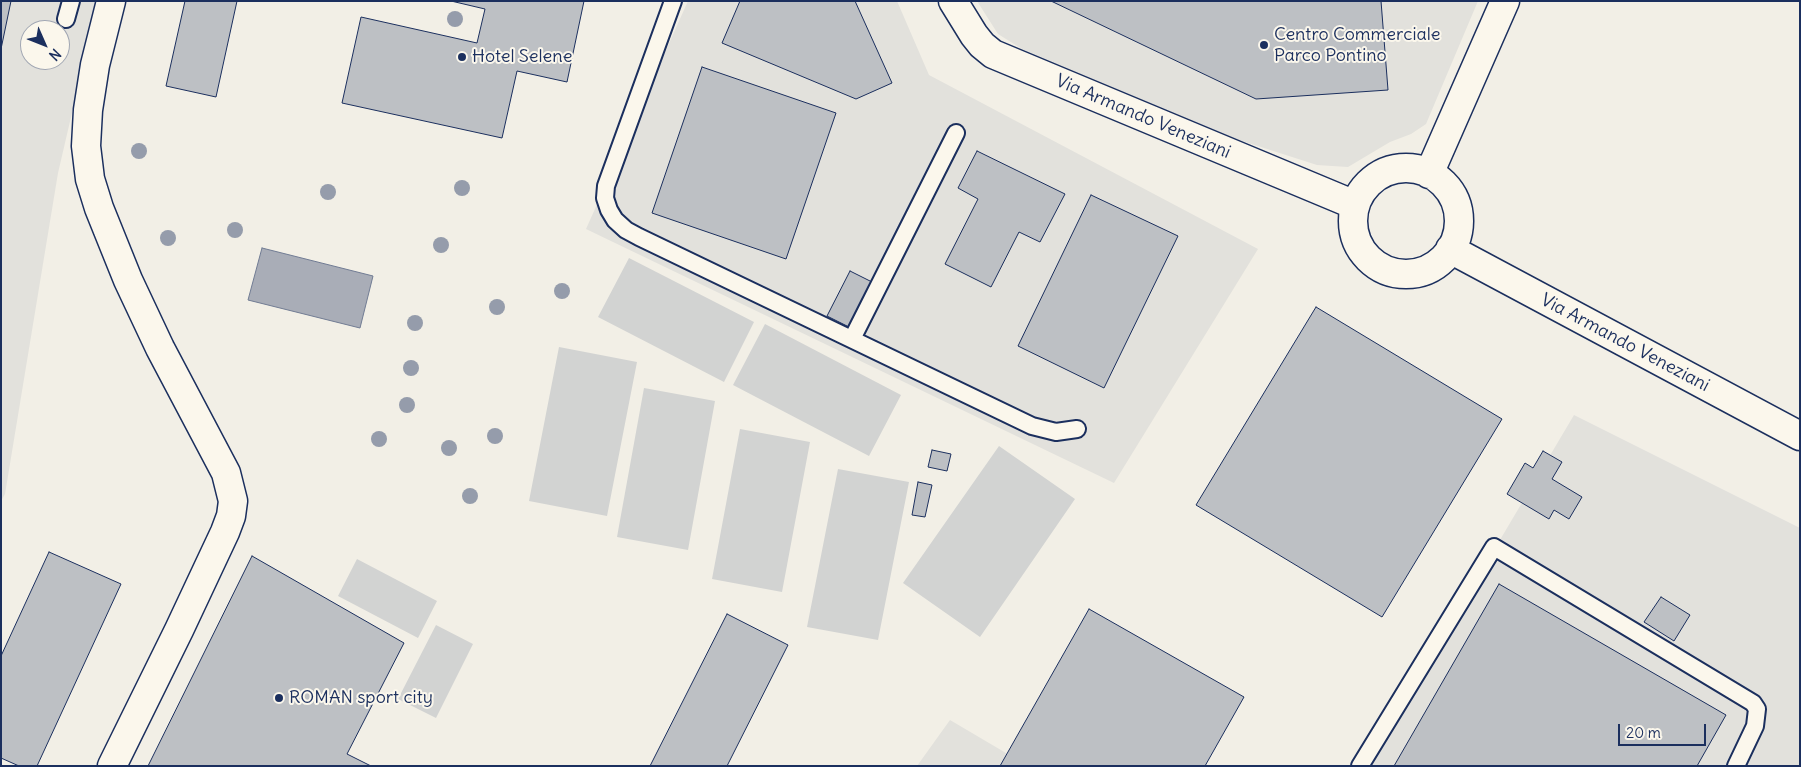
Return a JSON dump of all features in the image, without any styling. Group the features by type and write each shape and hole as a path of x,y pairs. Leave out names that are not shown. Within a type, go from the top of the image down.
{"street":[{"path":"111,1 95,65 88,110 86,146 90,179 99,208 128,280 160,348 226,473 232,501 231,516 225,532 112,766"},
{"name":"Via Armando Veneziani","path":"953,1 974,35 993,54 1355,205"},
{"path":"1430,174 1505,1"},
{"path":"1413,168 1430,174 1443,184 1453,197 1456,206 1457,232 1450,249 1438,263 1421,271 1402,274 1382,268 1367,257 1360,248 1353,224 1355,205 1364,188 1386,172 1413,168"},
{"name":"Via Armando Veneziani","path":"1450,249 1800,436"}],"lane":[{"path":"66,19 71,1"},
{"path":"672,1 606,186 605,198 615,220 626,230 639,237 1032,426 1056,432 1077,429"},
{"path":"852,338 956,133"},
{"path":"1360,766 1494,547 1753,703 1757,709 1755,726 1736,766"}],"shaded area":[{"path":"1,1 98,1 58,173 5,494 1,501"},
{"path":"688,1 897,1 929,75 1258,249 1114,483 586,229"},
{"path":"977,1 1478,1 1426,124 1411,134 1390,142 1348,167 1317,165 1236,139 1022,49 998,34"},
{"path":"262,248 373,276 360,328 248,300"},
{"path":"629,258 754,322 724,382 598,317"},
{"path":"765,324 901,395 869,456 733,385"},
{"path":"559,347 637,362 607,516 529,501"},
{"path":"644,388 715,401 688,550 617,537"},
{"path":"1574,415 1800,528 1800,766 1366,766"},
{"path":"740,429 810,442 782,592 712,579"},
{"path":"999,446 1075,499 980,637 903,583"},
{"path":"838,469 909,482 878,640 807,627"},
{"path":"357,559 437,601 418,638 338,596"},
{"path":"436,625 473,644 436,718 398,699"},
{"path":"950,720 1028,766 917,766"}],"building":[{"path":"1,1 11,1 1,49"},
{"path":"185,1 237,1 216,97 166,86"},
{"name":"Hotel Selene","path":"451,1 584,1 567,82 517,71 502,138 342,103 361,17 477,43 485,9"},
{"path":"740,1 855,1 892,83 856,99 722,43"},
{"name":"Centro Commerciale Parco Pontino","path":"1051,1 1381,1 1388,90 1256,99"},
{"path":"702,67 836,113 786,259 652,213"},
{"path":"977,151 1065,194 1040,242 1019,232 991,287 945,264 978,199 958,188"},
{"path":"1091,195 1178,236 1104,388 1018,346"},
{"path":"850,271 874,283 851,328 827,316"},
{"path":"1316,307 1502,419 1382,617 1196,505"},
{"path":"932,450 951,454 947,471 928,467"},
{"path":"1543,451 1562,462 1552,479 1582,497 1569,519 1554,510 1549,519 1507,494 1525,463 1533,468"},
{"path":"918,482 932,485 925,517 912,515"},
{"path":"49,552 121,584 37,766 19,766 1,758 1,656"},
{"name":"ROMAN sport city","path":"252,556 404,643 347,754 371,766 148,766"},
{"path":"1499,584 1726,715 1697,766 1394,766"},
{"path":"1661,597 1690,615 1674,641 1644,622"},
{"path":"1089,609 1244,697 1205,766 1000,766"},
{"path":"727,614 788,645 727,766 650,766"}],"place":[{"name":"Centro Commerciale Parco Pontino","path":"1264,45"},
{"name":"Hotel Selene","path":"462,57"},
{"name":"ROMAN sport city","path":"279,698"}]}
